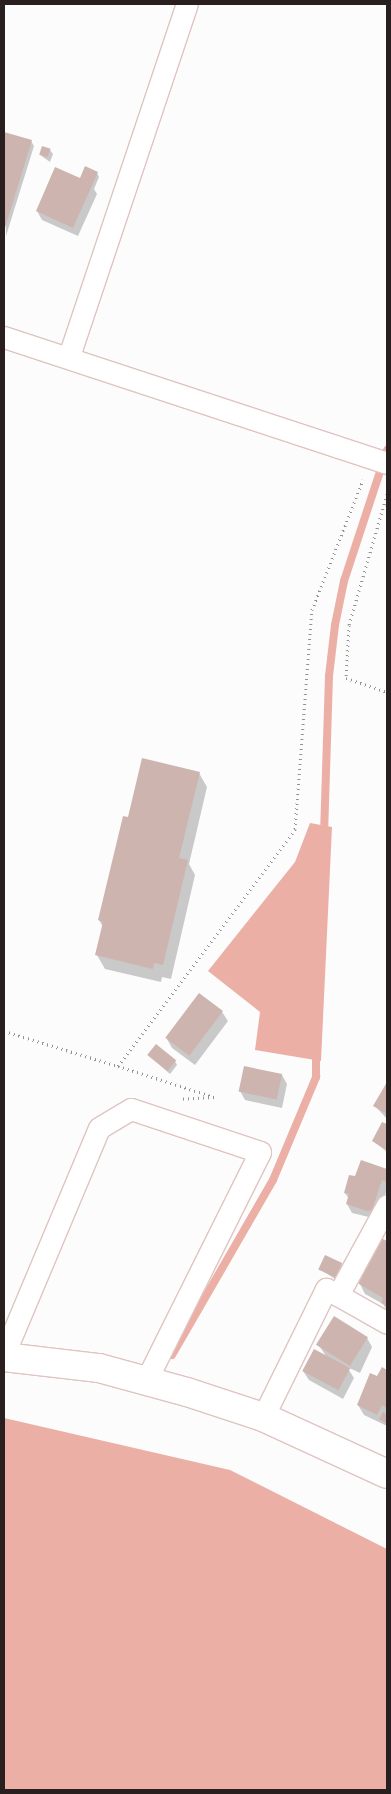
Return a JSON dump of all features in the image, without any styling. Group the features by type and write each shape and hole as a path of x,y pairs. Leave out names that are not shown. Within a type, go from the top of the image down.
{"street":[{"path":"69,356 186,4"},
{"path":"4,337 69,356 379,460"},
{"path":"146,1381 260,1152 131,1109 99,1128 4,1356 100,1368 263,1417 387,1474"},
{"path":"338,1295 387,1205"},
{"path":"263,1417 326,1289 387,1323"}],"path":[{"path":"118,1066 295,829 312,610 379,460"},
{"path":"387,494 349,625 346,678 387,692"},
{"path":"4,1031 214,1097 178,1099"}],"shaded area":[{"path":"310,823 332,827 321,1061 255,1050 260,1012 208,971 295,862"},
{"path":"4,1418 230,1470 387,1549 387,1790 4,1790"}],"building":[{"path":"4,132 32,140 4,231"},
{"path":"42,146 51,149 48,157 39,155"},
{"path":"85,166 98,172 73,228 36,211 55,167 80,178"},
{"path":"142,758 200,772 179,858 188,860 163,965 154,963 153,969 95,955 103,922 98,920 123,816 128,817"},
{"path":"199,993 223,1011 189,1056 165,1038"},
{"path":"156,1044 176,1060 167,1071 147,1055"},
{"path":"244,1066 282,1074 277,1100 239,1091"},
{"path":"387,1082 387,1114 373,1106"},
{"path":"382,1122 387,1124 387,1150 372,1141"},
{"path":"361,1160 387,1169 386,1182 382,1180 372,1210 367,1211 346,1204 349,1194 344,1193 349,1175 355,1176"},
{"path":"381,1238 387,1241 387,1306 381,1303 383,1298 359,1284 359,1278"},
{"path":"325,1255 342,1263 335,1278 318,1270"},
{"path":"334,1316 368,1337 350,1366 316,1345"},
{"path":"314,1349 350,1368 338,1390 302,1371"},
{"path":"382,1367 387,1370 387,1408 382,1405 377,1415 357,1405 370,1373 377,1376"},
{"path":"383,1412 387,1415 387,1424 379,1419"}],"waterway":[{"path":"324,835 329,676 335,625 344,581 387,450"},
{"path":"172,1355 273,1180 316,1077 316,1051"}]}
